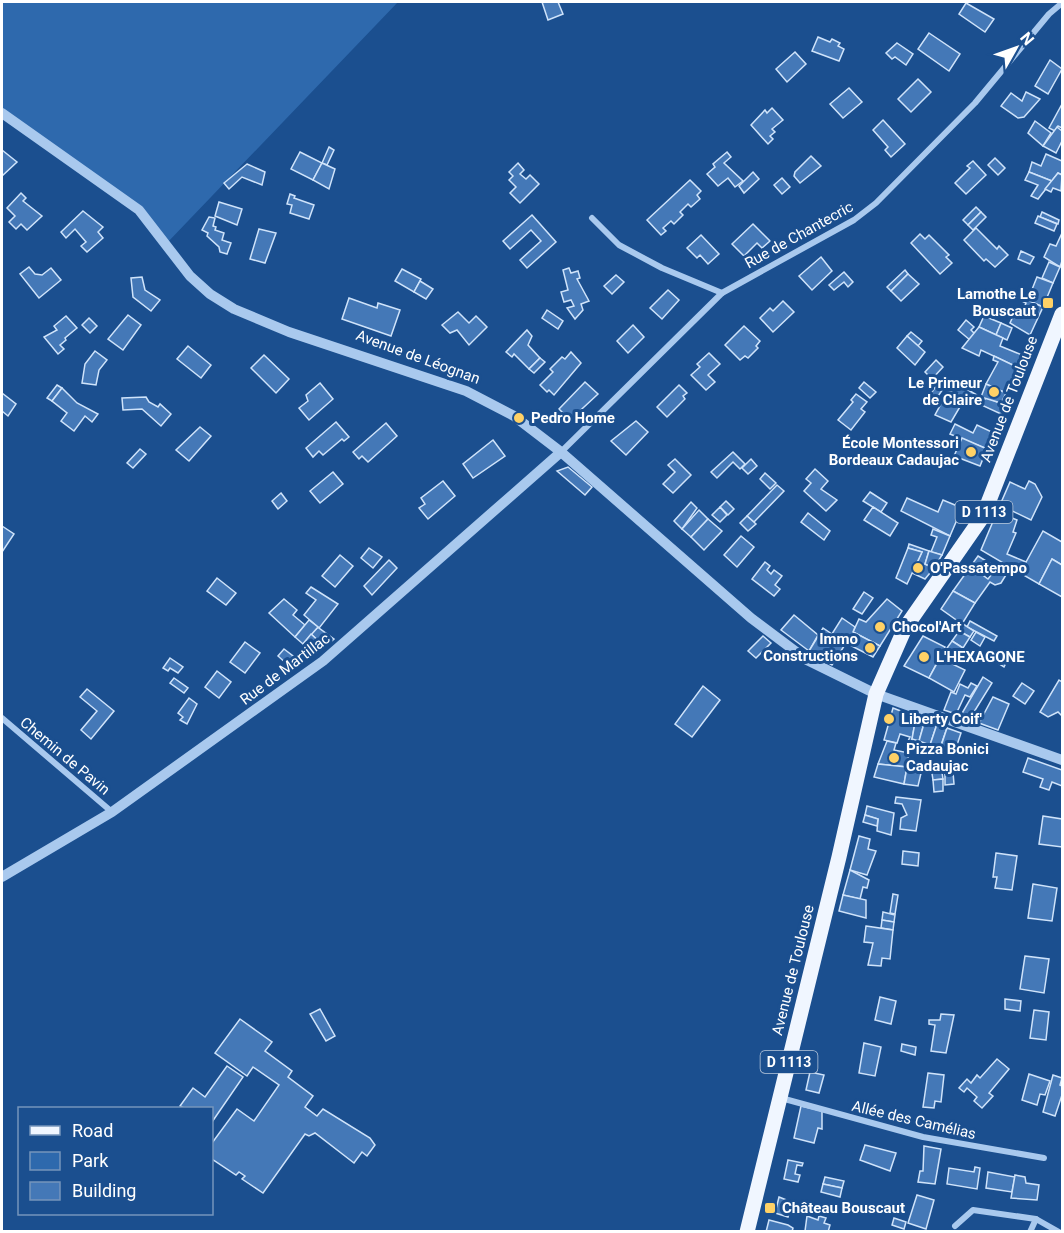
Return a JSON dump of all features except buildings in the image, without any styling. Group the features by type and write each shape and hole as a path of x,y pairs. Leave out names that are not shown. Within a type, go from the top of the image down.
{"main road":[{"name":"Avenue de Toulouse","path":"747,1232 831,892 876,694 905,627 983,516 1062,314"}],"street":[{"name":"Rue de Chantecric","path":"561,452 722,293 854,220 876,203 975,103 1048,14 1062,3"},
{"name":"Avenue de Léognan","path":"2,113 139,210 190,276 210,294 234,309 289,332 466,391 514,416 561,452 751,618 807,660 876,694 1062,760"},
{"path":"592,218 619,245 662,268 722,293"},
{"name":"Rue de Martillac","path":"2,877 112,812 323,661 561,452"},
{"name":"Chemin de Pavin","path":"2,718 112,812"},
{"name":"Allée des Camélias","path":"781,1098 923,1137 1044,1158"},
{"path":"955,1226 973,1210 1036,1220 1059,1232"},
{"path":"1030,1232 1036,1220"}],"green space":[{"path":"2,2 398,2 166,244 139,210 2,113"}],"place":[{"name":"Lamothe Le Bouscaut","path":"1048,303"},
{"name":"Le Primeur de Claire","path":"994,392"},
{"name":"Pedro Home","path":"519,418"},
{"name":"École Montessori Bordeaux Cadaujac","path":"971,452"},
{"name":"O'Passatempo","path":"918,568"},
{"name":"Chocol'Art","path":"880,627"},
{"name":"Immo Constructions","path":"870,648"},
{"name":"L'HEXAGONE","path":"924,657"},
{"name":"Liberty Coif'","path":"889,719"},
{"name":"Pizza Bonici Cadaujac","path":"894,758"},
{"name":"Château Bouscaut","path":"770,1208"}]}
